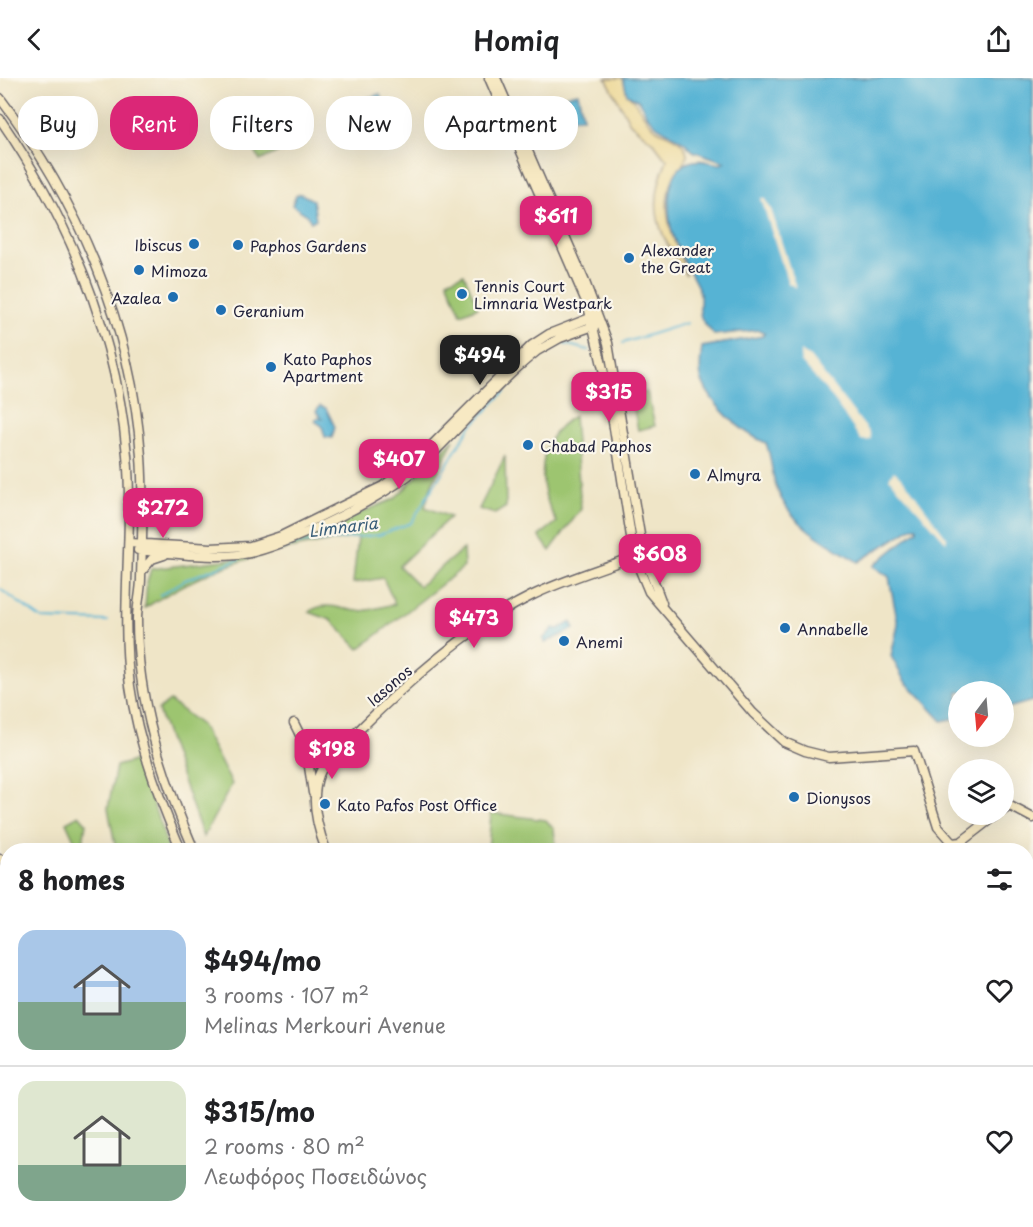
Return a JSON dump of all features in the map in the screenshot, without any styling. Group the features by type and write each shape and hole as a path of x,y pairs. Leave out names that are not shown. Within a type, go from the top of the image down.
{"main road":[{"path":"489,78 596,320"},
{"path":"496,78 613,363 639,557 649,592 761,722 792,746 830,757 914,751 938,826 952,843 961,842 983,825"},
{"path":"0,98 27,135 59,187 81,230 108,296 126,363 141,465 141,581 137,617 142,684 147,714 169,792 191,843"},
{"path":"0,120 42,183 66,228 81,262 113,366 127,454 129,546 127,617 130,685 141,742 178,843"},
{"path":"129,546 219,549 250,546 281,536 367,494 415,462 532,345 596,320"},
{"path":"141,547 227,556 262,549 380,496 422,464 537,351 596,320"},
{"path":"141,581 141,571 149,562 173,552"},
{"name":"Iasonos","path":"315,805 320,774 338,751 386,704 503,611 562,582 639,557"},
{"path":"294,723 306,747 315,805 324,843"},
{"path":"1014,811 1033,818"}],"green space":[{"path":"254,150 282,150 260,161"},
{"name":"Tennis Court Limnaria Westpark","path":"464,274 478,307 461,314 447,281"},
{"path":"647,392 655,426 638,430 631,395"},
{"path":"574,416 581,509 550,551 539,536 557,522 545,494 543,465 552,437"},
{"path":"454,439 432,484 425,507 450,517 399,566 419,586 463,549 464,567 359,649 331,620 309,612 322,606 361,611 395,604 383,578 353,583 358,537 273,552 247,559 197,579 145,608 147,582 151,569 224,560 268,551 394,499"},
{"path":"505,456 506,507 495,514 479,509"},
{"path":"170,701 201,725 232,784 203,837 158,710"},
{"path":"309,738 325,750 316,771 313,770"},
{"path":"138,760 167,843 115,843 108,808 116,766"},
{"path":"491,813 546,820 554,829 555,843 489,843"},
{"path":"79,815 86,823 83,843 76,843 66,822"}],"sand":[{"path":"606,78 623,78 627,94 648,121 656,129 675,138 686,149 687,157 669,190 667,205 670,225 686,275 668,246 658,219 657,192 667,160 654,143 630,123"}],"water":[{"path":"623,78 1033,78 1033,701 1014,706 1014,681 948,681 948,720 942,721 904,680 891,656 898,625 889,577 873,566 917,530 917,527 913,527 858,562 822,540 800,523 783,502 775,483 766,443 729,418 713,400 700,373 702,347 763,336 765,333 760,330 714,335 704,322 700,310 699,290 673,236 669,206 672,183 682,166 698,160 721,164 725,162 693,151 684,142 657,126 647,116 640,101 627,94"},
{"path":"578,93 583,117 578,118 578,96 566,95"},
{"path":"301,194 313,200 316,219 311,222 307,215 292,205 296,195"},
{"path":"320,406 326,408 335,427 332,438 325,437 322,426 315,421 317,418 322,419 316,411"},
{"path":"571,622 574,629 545,643 543,639 553,628 558,629"}],"pier":[{"path":"761,198 764,198 771,209 796,288 788,283"},
{"path":"800,351 810,357 870,433 871,439 861,440 832,397 801,362"},
{"path":"894,471 905,481 947,538 946,542 889,478"}],"waterway":[{"name":"Limnaria","path":"623,343 687,323"},
{"name":"Limnaria","path":"564,344 589,350"},
{"name":"Limnaria","path":"268,552 299,543 379,535 411,523 470,427 505,391"},
{"name":"Limnaria","path":"160,595 185,580 239,559"},
{"name":"Limnaria","path":"0,589 42,619 108,621"}],"place":[{"name":"Ibiscus","path":"194,244"},
{"name":"Paphos Gardens","path":"238,245"},
{"name":"Alexander the Great","path":"629,258"},
{"name":"Mimoza","path":"139,270"},
{"name":"Tennis Court Limnaria Westpark","path":"462,294"},
{"name":"Azalea","path":"173,297"},
{"name":"Geranium","path":"221,310"},
{"name":"Kato Paphos Apartment","path":"271,367"},
{"name":"Chabad Paphos","path":"528,445"},
{"name":"Almyra","path":"695,474"},
{"name":"Annabelle","path":"785,628"},
{"name":"Anemi","path":"564,641"},
{"name":"Dionysos","path":"794,797"},
{"name":"Kato Pafos Post Office","path":"325,804"}]}
